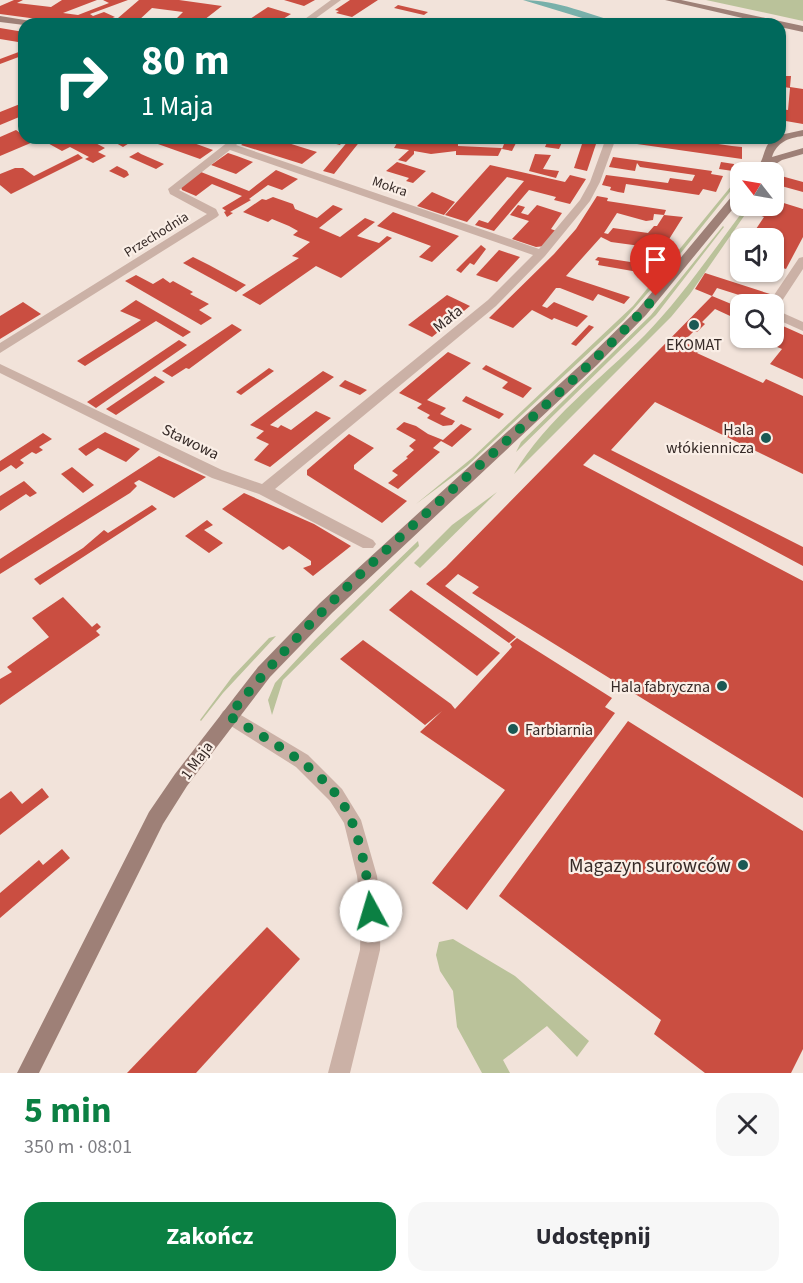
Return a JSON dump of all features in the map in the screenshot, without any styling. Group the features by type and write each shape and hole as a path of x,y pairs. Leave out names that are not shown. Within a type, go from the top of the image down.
{"main road":[{"path":"669,0 752,18"},
{"path":"0,19 18,22"},
{"path":"786,25 803,29"},
{"path":"786,134 803,133"},
{"path":"786,136 803,144"},
{"path":"766,162 766,152 773,144"},
{"path":"768,162 783,155 803,151"},
{"name":"1 Maja","path":"28,1073 156,818 229,716 264,672 326,608 592,362 642,312 730,205"}],"street":[{"path":"311,18 337,0"},
{"name":"Przechodnia","path":"0,349 213,215 213,211 174,192 173,189 231,144"},
{"name":"Mała","path":"264,490 492,303 541,254 585,201 595,182 608,144"},
{"name":"Mokra","path":"228,146 541,254"},
{"path":"781,294 803,261"},
{"path":"784,318 803,327"},
{"name":"Stawowa","path":"0,368 217,474 264,490 368,543"},
{"path":"229,716 302,761 336,795 352,820 368,876 371,911 370,950 339,1073"}],"green space":[{"path":"706,0 803,0 803,21"},
{"path":"730,187 730,192 624,320 467,466 416,504 472,458 633,306"},
{"path":"739,216 744,216 736,228 730,228"},
{"path":"723,226 656,315 516,452 521,442 651,315"},
{"path":"730,228 730,236 671,317 514,474 527,454 558,417 645,335 685,288"},
{"path":"497,492 420,568 414,563 452,525"},
{"path":"418,541 419,546 283,680 272,715 268,700 275,683 315,640"},
{"path":"276,636 223,693 201,721 232,677 269,638"},
{"path":"453,939 515,976 589,1041 577,1057 547,1026 503,1060 510,1073 482,1073 457,1027 453,991 440,971 436,955 439,942"}],"water":[{"path":"523,0 549,2 604,18 582,18"}],"building":[{"path":"14,0 23,0 17,3 51,7 62,0 97,0 63,13 78,15 109,3 103,0 128,0 90,14 93,16 104,12 115,17 112,18 30,18 0,14 0,6"},
{"path":"139,0 179,0 222,6 207,18 177,18 183,12 152,8 141,18 118,18"},
{"path":"284,0 315,0 304,6"},
{"path":"350,0 378,0 352,17 336,13 339,11 335,10"},
{"path":"398,5 428,12 424,15 394,8"},
{"path":"268,7 291,14 285,18 252,18"},
{"path":"0,28 18,31 18,42 0,39"},
{"path":"18,52 18,57 0,64 0,59"},
{"path":"786,76 791,76 790,87 803,89 803,124 786,121 790,88 786,87"},
{"path":"18,105 18,118 0,125 0,112"},
{"path":"16,130 18,144 28,144 0,156 0,137"},
{"path":"49,144 97,144 105,148 98,152 106,156 93,163 85,159 89,157 70,147 62,151"},
{"path":"158,144 196,144 213,150 200,159"},
{"path":"291,144 317,152 302,164 241,145"},
{"path":"346,144 358,144 334,174 323,171"},
{"path":"396,144 458,144 458,146 502,148 498,156 456,155 456,151 431,154 414,151 406,162 398,160 409,150 394,148"},
{"path":"504,144 516,144 512,151 502,149"},
{"path":"546,144 561,144 559,149 545,147"},
{"path":"582,144 596,144 587,171 574,168"},
{"path":"637,144 720,144 742,147 742,159"},
{"path":"138,152 164,164 156,169 129,157"},
{"path":"228,153 253,162 236,174 211,165"},
{"path":"78,154 83,158 11,194 0,185 0,174 15,168 23,168 34,176"},
{"path":"535,154 551,155 543,169 559,171 556,178 529,171"},
{"path":"613,157 712,171 711,174 723,176 716,192 703,189 699,195 626,184 624,193 618,192 602,185 606,175 668,183 670,178 692,181 695,175 640,167 637,163 635,171 609,167"},
{"path":"397,162 426,171 413,183 406,181 409,178 386,171"},
{"path":"721,162 730,163 730,171 719,169"},
{"path":"490,165 565,182 570,175 586,179 570,204 554,200 556,197 529,190 494,231 475,225 479,220 488,223 524,181 507,177 467,222 445,215"},
{"path":"117,166 127,171 129,175 124,178 109,171"},
{"path":"276,170 298,179 282,190 268,185 249,199 251,200 230,212 233,213 227,217 224,212 226,211 222,208 242,196 212,184 196,196 182,190 181,187 201,172 249,191"},
{"path":"784,177 803,182 803,192 784,187"},
{"path":"432,192 455,202 444,215 417,206"},
{"path":"597,196 608,198 607,201 666,210 664,215 683,217 666,244 651,240 648,247 611,242 601,237 566,276 630,297 624,304 598,294 593,301 556,288 542,306 547,308 554,302 588,316 577,327 554,318 552,320 532,310 513,328 489,318 554,254 576,229","holes":["617,213 646,221 653,220 654,214 664,215 657,226 654,226 648,233 613,228 608,234 604,233"]},
{"path":"273,197 293,204 295,209 317,218 333,205 343,209 319,228 340,237 365,218 375,222 357,236 379,243 387,236 392,238 341,278 316,266 260,305 242,295 299,258 292,256 310,242 293,235 298,231 289,226 272,219 268,222 243,212 262,199"},
{"path":"784,203 803,209 803,237 786,269 784,268 784,228 757,228 764,217 762,216 784,216"},
{"path":"518,205 525,207 521,213 528,215 537,205 562,213 551,229 559,232 545,246 536,247 512,239 529,221 510,215"},
{"path":"393,212 459,236 432,262 419,257 431,246 377,226"},
{"path":"481,245 486,249 474,265 470,263 461,273 456,270"},
{"path":"499,250 520,257 497,282 476,275"},
{"path":"193,257 246,285 236,292 183,263"},
{"path":"598,257 650,265 644,273 598,265 599,261 595,260"},
{"path":"705,273 770,294 736,294 717,288 712,296 695,289"},
{"path":"136,275 153,284 163,278 193,292 190,294 209,304 199,310 212,318 201,325 125,281"},
{"path":"447,295 470,306 432,337 408,325"},
{"name":"Hala fabryczna","path":"712,296 730,303 730,316 715,309 702,322 705,324 683,342 700,349 697,353 763,383 766,379 803,396 803,474 655,402 611,450 803,547 803,566 594,454 583,465 803,581 803,798 472,593 479,587 458,574 445,586 516,637 509,643 426,584 446,567"},
{"path":"136,300 191,332 183,337 156,321 85,366 77,361 141,320 120,311"},
{"path":"23,302 41,314 0,339 0,316"},
{"path":"232,324 242,330 189,369 186,368 172,377 162,371"},
{"path":"589,325 594,327 576,346 571,344"},
{"path":"784,326 803,335 803,379 770,364 782,349 780,348 784,348"},
{"path":"179,340 187,345 96,408 87,402"},
{"path":"448,352 471,363 427,400 446,408 440,414 455,421 452,425 443,426 427,418 430,415 417,408 422,404 399,393"},
{"path":"486,365 532,388 523,398 502,388 508,382 482,369"},
{"path":"269,368 274,371 241,395 236,392"},
{"path":"323,371 334,377 270,425 278,428 281,425 291,430 316,411 331,418 270,467 254,460 269,444 256,438 264,431 250,425"},
{"path":"155,376 165,382 116,415 106,409"},
{"path":"345,380 367,390 360,395 339,386"},
{"path":"466,396 504,414 499,419 462,401"},
{"path":"404,422 443,440 461,424 472,429 452,447 441,441 433,448 440,452 398,489 388,483 398,475 392,471 408,458 406,457 414,450 409,446 416,440 396,429"},
{"path":"105,432 140,449 126,462 98,448 86,456 78,449"},
{"path":"43,433 52,439 39,447 43,450 36,454 32,452 20,460 24,463 16,469 11,465 0,472 0,461"},
{"path":"349,434 374,448 354,465 354,469 407,501 382,523 307,475 307,470"},
{"path":"159,456 206,477 174,498 139,480 134,483 137,486 130,493 0,574 0,559"},
{"path":"72,467 94,485 83,493 61,474"},
{"path":"24,481 37,493 30,497 26,494 0,511 0,496"},
{"path":"244,493 314,524 351,546 313,576 303,568 311,565 311,561 289,546 283,550 222,509"},
{"path":"152,505 157,509 40,585 34,579 83,548 104,530 108,533"},
{"path":"207,520 213,525 204,530 223,543 209,553 185,536"},
{"path":"411,590 500,653 477,676 389,610"},
{"path":"63,597 92,627 97,623 101,627 96,631 100,635 0,705 0,679 12,672 7,667 49,637 32,618"},
{"name":"Farbiarnia","path":"517,638 612,698 605,707 615,713 467,910 432,883 505,790 420,732 442,711 425,725 340,659 363,640 455,709 512,647 510,644"},
{"path":"628,721 803,831 803,1049 791,1073 705,1073 654,1034 661,1020 499,896"},
{"path":"42,788 49,797 0,835 0,799 11,791 22,804"},
{"path":"62,849 70,858 0,918 0,893 39,860 43,865"},
{"path":"267,927 300,959 196,1073 127,1073"}],"place":[{"name":"EKOMAT","path":"694,325"},
{"name":"Hala włókiennicza","path":"766,438"},
{"name":"Hala fabryczna","path":"722,686"},
{"name":"Farbiarnia","path":"513,729"},
{"name":"Magazyn surowców","path":"743,865"}],"route":[{"path":"371,911 368,876 352,820 336,795 302,761 229,716 264,672 326,608 592,362 656,296"}]}
